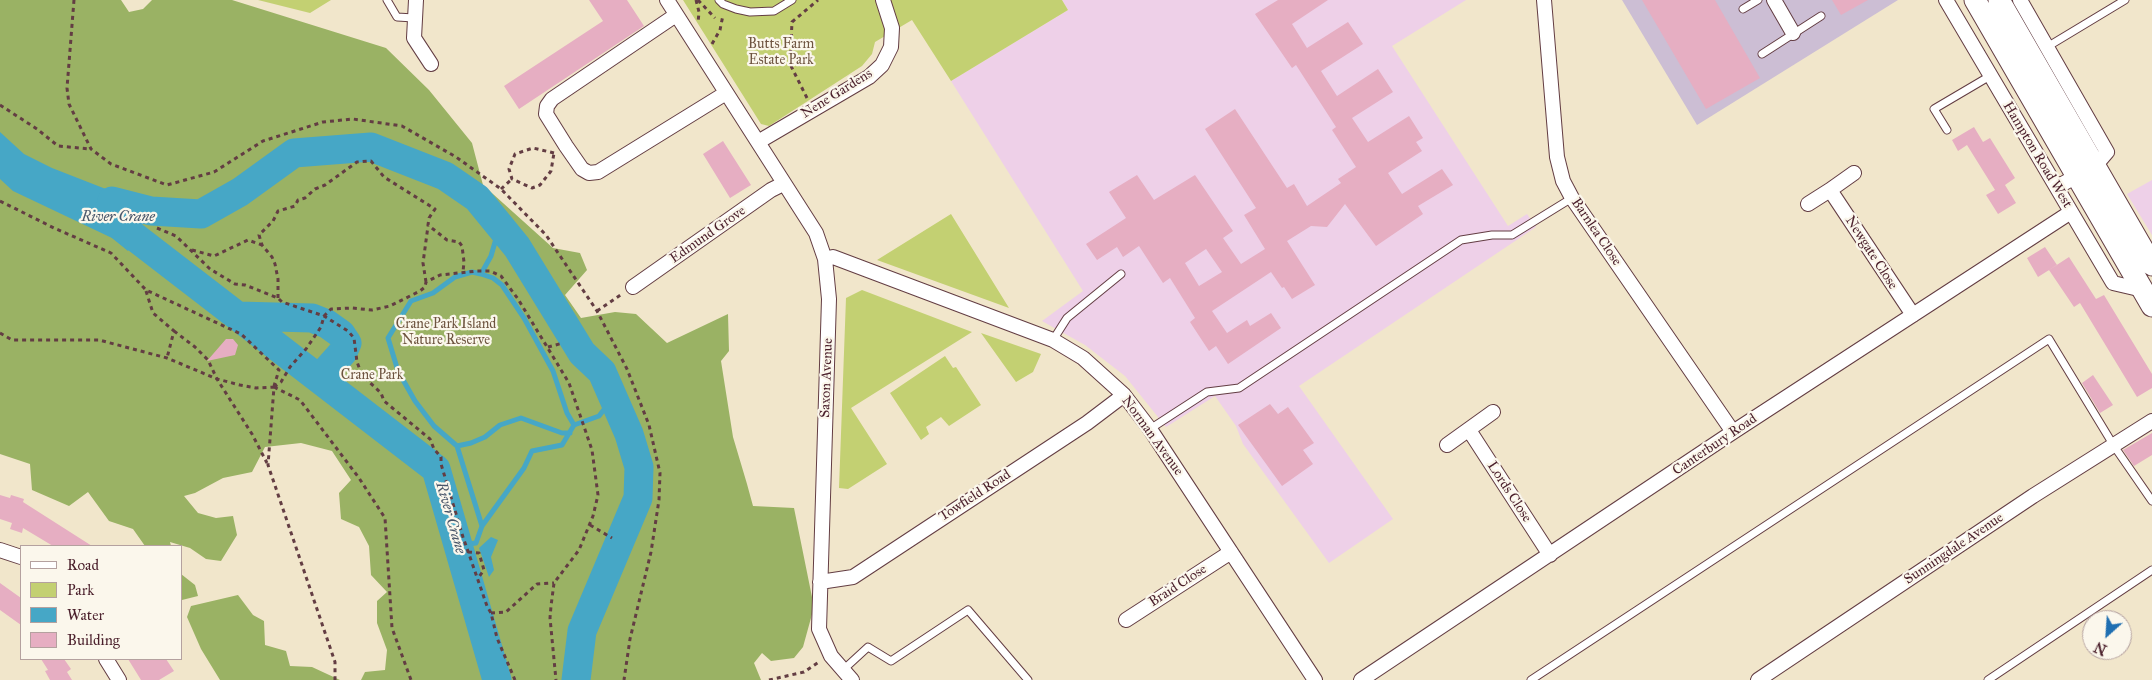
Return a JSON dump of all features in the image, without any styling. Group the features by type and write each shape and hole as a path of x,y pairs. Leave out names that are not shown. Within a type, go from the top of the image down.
{"main road":[{"name":"Hampton Road West","path":"1975,0 2087,171 2150,257"},
{"name":"Hampton Road West","path":"1999,0 2087,171 2147,298"}],"street":[{"path":"416,0 414,38 430,64"},
{"name":"Saxon Avenue","path":"667,0 816,233 825,259 829,299 819,629 831,656 847,675"},
{"name":"Nene Gardens","path":"758,142 869,77 882,65 891,47 892,28 883,0"},
{"name":"Barnlea Close","path":"1544,0 1557,157 1563,181 1572,198 1733,432"},
{"path":"1774,0 1793,33"},
{"name":"Hampton Road West","path":"1946,0 2113,283 2147,298"},
{"path":"2020,0 2107,152 2087,171 2057,187"},
{"path":"676,15 552,99 547,106 546,114 566,146 582,169 590,173 598,172 726,93"},
{"path":"1808,204 1854,173"},
{"name":"Edmund Grove","path":"633,287 771,190 783,184"},
{"name":"Newgate Close","path":"1830,190 1912,315"},
{"name":"Canterbury Road","path":"1361,680 1733,432 2071,212"},
{"name":"Norman Avenue","path":"825,259 833,257 1053,340 1083,358 1124,395 1150,429 1315,680"},
{"name":"Towfield Road","path":"820,582 853,576 1087,423 1124,395"},
{"path":"1447,445 1493,412"},
{"name":"Sunningdale Avenue","path":"1758,680 2033,496 2152,422"},
{"name":"Lords Close","path":"1469,430 1550,555"},
{"path":"0,550 20,557"},
{"name":"Braid Close","path":"1126,620 1231,552"},
{"path":"107,660 119,680"}],"lane":[{"path":"387,0 397,17 414,18"},
{"path":"722,2 750,12 774,11 792,0"},
{"path":"1743,9 1758,0"},
{"path":"2047,47 2125,0"},
{"path":"1762,54 1821,16"},
{"path":"1947,130 1934,109 1990,76"},
{"path":"1150,429 1207,392 1239,388 1461,240 1492,235 1512,236 1572,198"},
{"path":"1053,340 1066,318 1121,274"},
{"path":"1531,680 2049,339 2114,446 2152,501"},
{"path":"1988,680 2152,570"},
{"path":"847,675 868,647 890,661 968,610 1028,680"}],"path":[{"path":"74,0 67,88 69,104 91,149 111,164 167,185 214,172 262,141 323,122 353,119 402,126 456,157 501,189 546,235 597,311 627,369 649,425 660,473 659,500 651,552 630,638 624,680"},
{"path":"697,0 715,18"},
{"path":"696,28 699,22 697,0"},
{"path":"809,103 790,64 792,22 818,0"},
{"path":"710,49 720,30 722,2"},
{"path":"0,105 37,129 58,146 91,149"},
{"path":"533,148 554,153 551,171 540,186 532,188 512,179 509,169 515,154 533,148"},
{"path":"274,387 281,382 322,327 323,317 331,309 352,308 372,310 390,306 425,287 423,263 429,218 435,209 384,177 371,161 357,162 325,185 315,189 305,198 298,200 295,206 278,211 274,221 260,235 262,245 275,264 278,279 278,298"},
{"path":"501,189 512,179"},
{"path":"0,201 54,228 111,252 146,290 241,334 279,370 274,387 268,465"},
{"path":"428,226 447,240 459,242 462,246 463,272"},
{"path":"157,228 176,236 210,268 235,284 245,285 278,298 282,302 323,317 348,331 354,338 357,362 362,374 390,406 430,439 441,457 441,464 468,552 491,613 497,638 515,680"},
{"path":"191,250 214,256 248,240 262,245"},
{"path":"426,282 440,275 463,272 494,272 502,276 569,383 586,430 592,450 598,495 590,524 579,550 554,583 550,618 556,680"},
{"path":"597,311 633,287"},
{"path":"146,290 154,313 208,360 217,379 252,434 268,465 335,662 335,680"},
{"path":"167,358 174,331"},
{"path":"0,333 12,340 19,341 99,340 167,358 217,379 256,388 274,387 300,400 359,478 386,518 392,628 411,680"},
{"path":"548,347 563,343"},
{"path":"590,524 612,538"},
{"path":"468,552 479,553 484,570 478,578"},
{"path":"491,613 506,612 537,584 554,583"},
{"path":"768,680 804,672 831,656"}],"shaded area":[{"path":"1062,0 1466,0 1392,46 1508,226 1527,214 1536,227 1299,386 1393,519 1329,563 1243,444 1236,426 1215,396 1166,427 1125,376 1085,345 1042,321 1083,291 951,81 1068,10"},
{"path":"1622,0 1898,0 1697,125"},
{"path":"2152,180 2152,235 2127,194"}],"green space":[{"name":"Crane Park","path":"0,0 121,0 129,12 143,9 152,0 232,0 386,48 429,90 472,143 483,185 553,248 580,253 587,270 565,295 581,318 615,312 636,314 667,343 728,314 729,351 721,361 733,437 753,506 794,508 814,607 803,647 794,658 771,661 762,653 754,663 761,680 361,680 365,672 385,670 387,650 377,623 377,601 387,592 371,575 369,546 359,527 341,519 339,493 351,480 332,451 301,443 265,447 252,472 223,478 195,493 184,496 198,513 216,518 233,516 237,535 221,561 206,559 190,548 170,542 171,545 144,545 133,529 109,521 88,492 69,506 32,490 30,464 0,454"},
{"path":"258,0 331,0 310,13"},
{"name":"Butts Farm Estate Park","path":"683,0 1062,0 1068,10 951,81 912,20 875,42 872,54 862,66 769,126 761,124"},
{"path":"951,214 1009,308 877,260"},
{"path":"862,290 972,332 851,408 887,464 848,489 839,488 846,298"},
{"path":"981,333 1041,354 1033,372 1016,382"},
{"path":"945,356 953,368 956,367 981,405 949,426 941,417 926,427 929,434 921,440 890,393"},
{"path":"182,575 195,585 198,596 182,600"},
{"path":"238,595 253,615 264,621 265,645 286,651 290,666 312,667 340,680 220,680 201,649 187,617 191,606"}],"water":[{"name":"River Crane","path":"0,132 24,154 52,168 152,207 128,251 112,238 13,191 0,179"},
{"path":"491,537 498,540 491,557 494,570 489,577 479,548"}],"building":[{"path":"589,0 627,0 644,26 519,109 504,86 603,21"},
{"path":"1278,0 1328,0 1292,24 1307,48 1348,22 1363,44 1321,71 1337,96 1378,69 1393,92 1352,118 1368,142 1409,116 1423,138 1416,142 1422,151 1388,173 1402,194 1442,169 1453,185 1418,206 1423,214 1376,246 1345,204 1327,227 1311,226 1287,241 1315,285 1292,299 1271,272 1212,311 1227,333 1247,320 1250,326 1271,313 1281,328 1228,364 1216,346 1209,351 1190,322 1195,318 1170,278 1163,283 1139,246 1123,257 1117,247 1097,260 1086,244 1126,218 1109,192 1137,175 1154,200 1195,175 1233,231 1223,238 1241,264 1265,249 1244,215 1256,208 1205,129 1235,109 1287,188 1294,184 1307,206 1341,183 1338,179 1356,167 1332,130 1336,127 1296,65 1292,68 1255,14","holes":["1206,249 1222,272 1199,286 1185,263"]},
{"path":"1642,0 1715,0 1760,78 1706,109"},
{"path":"1832,0 1868,0 1841,15"},
{"path":"1974,127 1983,142 1990,138 2015,178 2005,185 2016,203 1998,214 1986,195 1995,190 1967,145 1958,151 1952,140"},
{"path":"723,141 751,185 730,198 703,154"},
{"path":"2045,247 2057,265 2038,277 2027,258"},
{"path":"2069,257 2096,299 2104,295 2152,374 2152,388 2137,397 2080,303 2074,307 2049,270"},
{"path":"226,339 233,339 238,345 235,355 207,361"},
{"path":"2093,375 2113,405 2100,413 2082,383"},
{"path":"1270,404 1278,414 1288,407 1314,443 1303,450 1313,464 1282,486 1238,425"},
{"path":"2152,433 2152,455 2134,466 2123,450"},
{"path":"0,495 10,498 11,495 24,499 23,502 90,545 51,545 23,528 22,533 10,529 12,523 0,519"},
{"path":"0,583 20,597 20,624 0,610"},
{"path":"42,660 65,660 71,669 67,672 72,680 50,680 45,671 48,670"},
{"path":"129,660 167,660 174,671 159,680 141,680"}],"waterway":[{"path":"112,201 151,211 201,214 240,192 294,153 371,147 445,176 477,198 517,247 582,353 602,372 629,434 639,467 638,498 582,631 576,680"},
{"name":"River Crane","path":"105,214 436,469 497,680"},
{"path":"482,526 457,446 434,426 415,401 398,371 388,338 411,301 433,293 455,277 472,272 481,274 491,256 500,225"},
{"path":"481,274 493,278 502,285 524,318 553,371 567,413 574,425"},
{"name":"River Crane","path":"238,316 312,318 327,324 341,334 347,343 343,352 319,379"},
{"path":"468,544 476,543 482,526 524,468 532,451 562,445 574,425 599,416 613,398"},
{"path":"457,446 485,437 500,425 521,418 562,433 570,433"}],"park label":[{"name":"Crane Park Island Nature Reserve","path":"446,334"}]}
